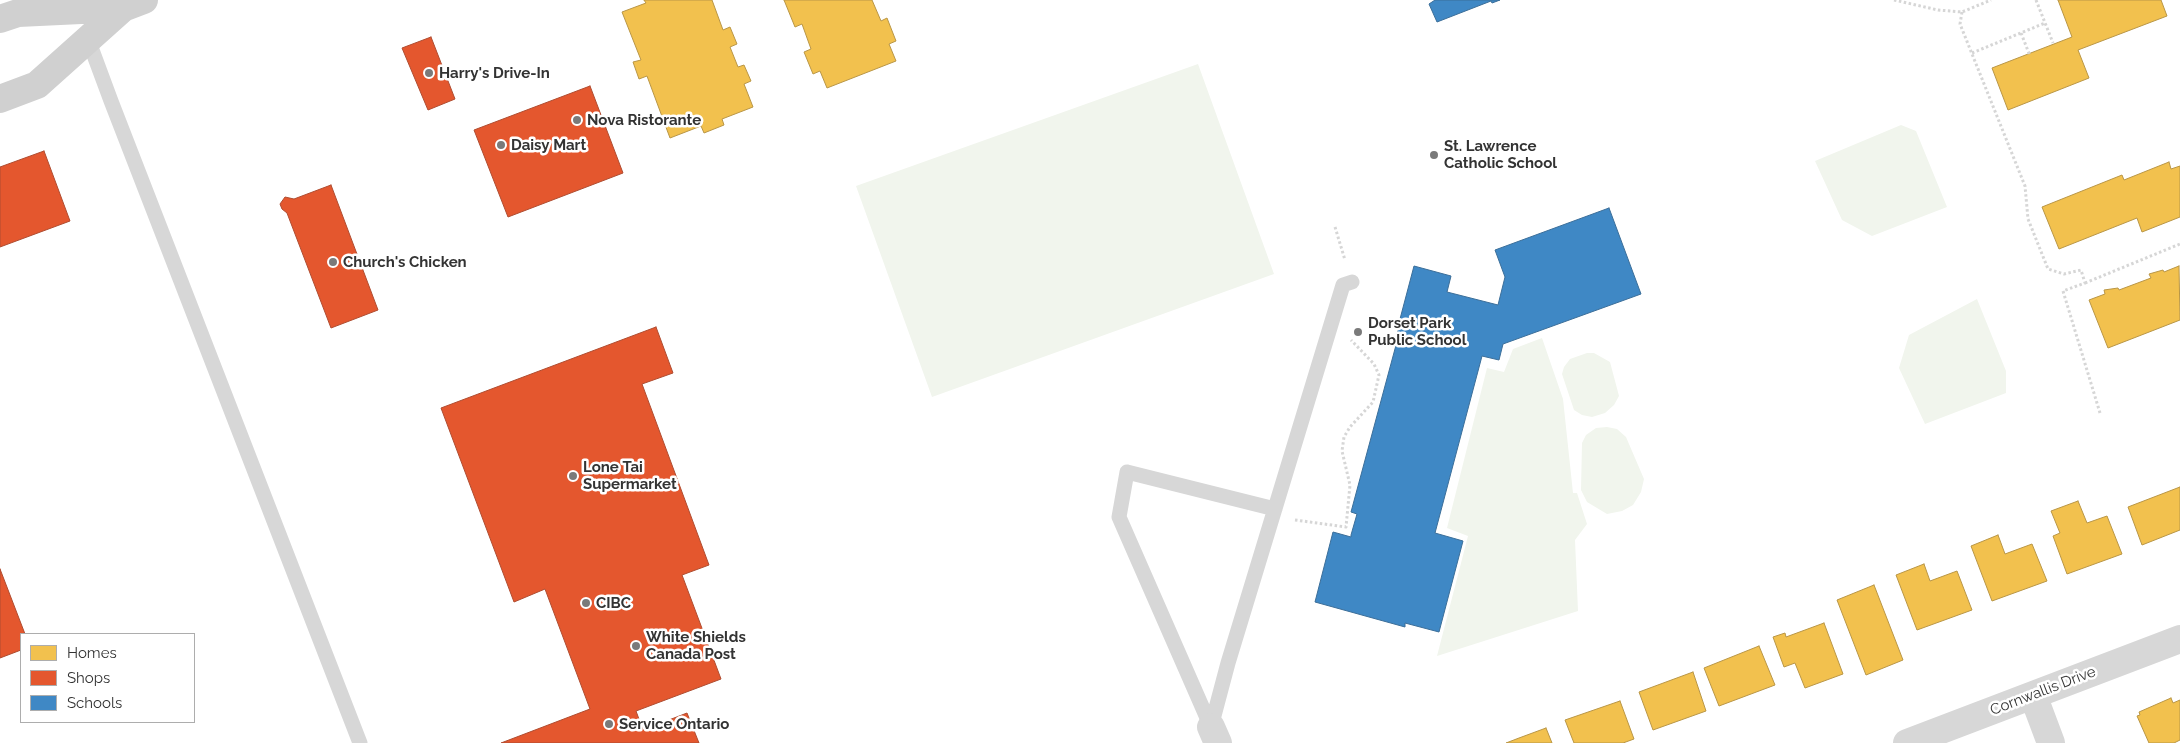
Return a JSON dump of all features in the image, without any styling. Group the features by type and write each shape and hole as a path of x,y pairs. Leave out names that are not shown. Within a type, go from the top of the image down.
{"main road":[{"path":"0,19 18,13 134,4"},
{"path":"0,99 37,85 88,39 134,4"}],"street":[{"name":"Cornwallis Drive","path":"1906,743 2180,639"},
{"path":"2032,695 2051,743"}],"lane":[{"path":"88,39 110,101 360,743"},
{"path":"1214,735 1273,513 1343,285 1352,282"},
{"path":"1214,735 1120,516 1127,472 1273,513"}],"path":[{"path":"1894,0 1938,10 1962,12 1991,0"},
{"path":"2036,0 2053,43"},
{"path":"1962,12 1960,24 2025,186 2028,219 2048,269 2064,274 2080,270 2085,283"},
{"path":"1972,53 2045,23"},
{"path":"2020,33 2030,56"},
{"path":"1334,227 1352,282"},
{"path":"2100,413 2063,291 2180,244"},
{"path":"1273,513 1346,526 1350,485 1342,451 1344,437 1350,427 1373,402 1380,375 1374,364 1356,343 1331,324"}],"shaded area":[{"path":"1198,64 1274,274 932,397 856,186"},
{"path":"1901,125 1916,131 1947,207 1872,236 1842,220 1815,161"},
{"path":"1977,299 2006,371 2006,393 1925,424 1899,368 1909,335"},
{"path":"1542,338 1563,399 1573,493 1577,493 1587,524 1575,540 1578,611 1437,656 1468,536 1447,528 1487,368 1504,372 1513,349"},
{"path":"1587,353 1594,353 1610,362 1619,396 1614,405 1605,413 1592,417 1582,415 1574,410 1562,374 1564,367 1570,359"},
{"path":"1607,427 1617,429 1626,437 1644,479 1641,492 1633,505 1622,511 1607,514 1587,502 1581,490 1582,443 1586,435 1596,428"}],"building: Homes":[{"path":"644,0 712,0 723,30 730,27 737,44 730,47 738,67 744,65 751,81 744,84 753,107 722,119 724,125 704,133 701,126 670,138 647,76 639,79 633,62 641,60 622,12 646,3"},
{"path":"784,0 872,0 881,21 887,18 896,41 889,44 896,61 827,88 820,71 813,74 804,52 811,49 802,24 795,27"},
{"path":"2058,0 2161,0 2167,16 2078,50 2089,78 2008,110 1992,68 2072,37"},
{"path":"2169,162 2171,169 2180,166 2180,217 2142,232 2137,218 2059,249 2042,207 2122,175 2124,180"},
{"path":"2179,266 2180,320 2108,348 2089,300 2105,294 2104,290 2118,288 2119,290 2151,278 2149,274 2163,270 2164,272"},
{"path":"2180,487 2180,530 2142,545 2128,507"},
{"path":"2078,501 2087,523 2107,516 2122,554 2067,574 2053,536 2060,533 2051,511"},
{"path":"1998,535 2005,554 2032,544 2047,581 1992,601 1971,546"},
{"path":"1924,564 1930,581 1957,571 1972,610 1917,630 1896,575"},
{"path":"1874,585 1903,660 1866,675 1837,600"},
{"path":"1824,623 1843,674 1805,688 1795,663 1784,667 1773,637 1785,633 1786,637"},
{"path":"1759,646 1775,685 1719,706 1704,668"},
{"path":"1693,672 1706,711 1653,730 1639,692"},
{"path":"2171,698 2173,703 2180,700 2180,740 2174,743 2149,743 2137,716 2140,715 2139,712"},
{"path":"1620,701 1634,739 1623,743 1574,743 1565,720"},
{"path":"1546,728 1552,743 1506,743 1519,738"}],"building: Shops":[{"path":"431,37 455,99 428,110 402,48"},
{"path":"590,86 623,173 508,217 474,130"},
{"path":"44,151 70,221 0,247 0,167"},
{"path":"331,185 378,310 331,328 287,213 280,204 285,197 294,199"},
{"path":"656,327 673,373 642,384 709,565 682,575 721,679 636,711 643,730 687,713 699,743 501,743 590,709 545,589 514,602 441,408"},
{"path":"0,569 25,633 20,633 20,650 0,658"}],"building: Schools":[{"path":"1435,0 1500,0 1492,3 1491,1 1437,22 1429,4"},
{"path":"1609,208 1641,294 1503,344 1499,360 1482,356 1435,533 1463,541 1439,632 1405,623 1405,627 1315,602 1333,532 1351,537 1357,514 1351,512 1399,334 1397,334 1400,319 1414,266 1451,276 1447,292 1498,305 1505,277 1495,250"}],"place":[{"name":"Harry's Drive-In","path":"429,73"},
{"name":"Nova Ristorante","path":"577,120"},
{"name":"Daisy Mart","path":"501,145"},
{"name":"St. Lawrence Catholic School","path":"1434,155"},
{"name":"Church's Chicken","path":"333,262"},
{"name":"Dorset Park Public School","path":"1358,332"},
{"name":"Lone Tai Supermarket","path":"573,476"},
{"name":"CIBC","path":"586,603"},
{"name":"White Shields Canada Post","path":"636,646"},
{"name":"Service Ontario","path":"609,724"}]}
